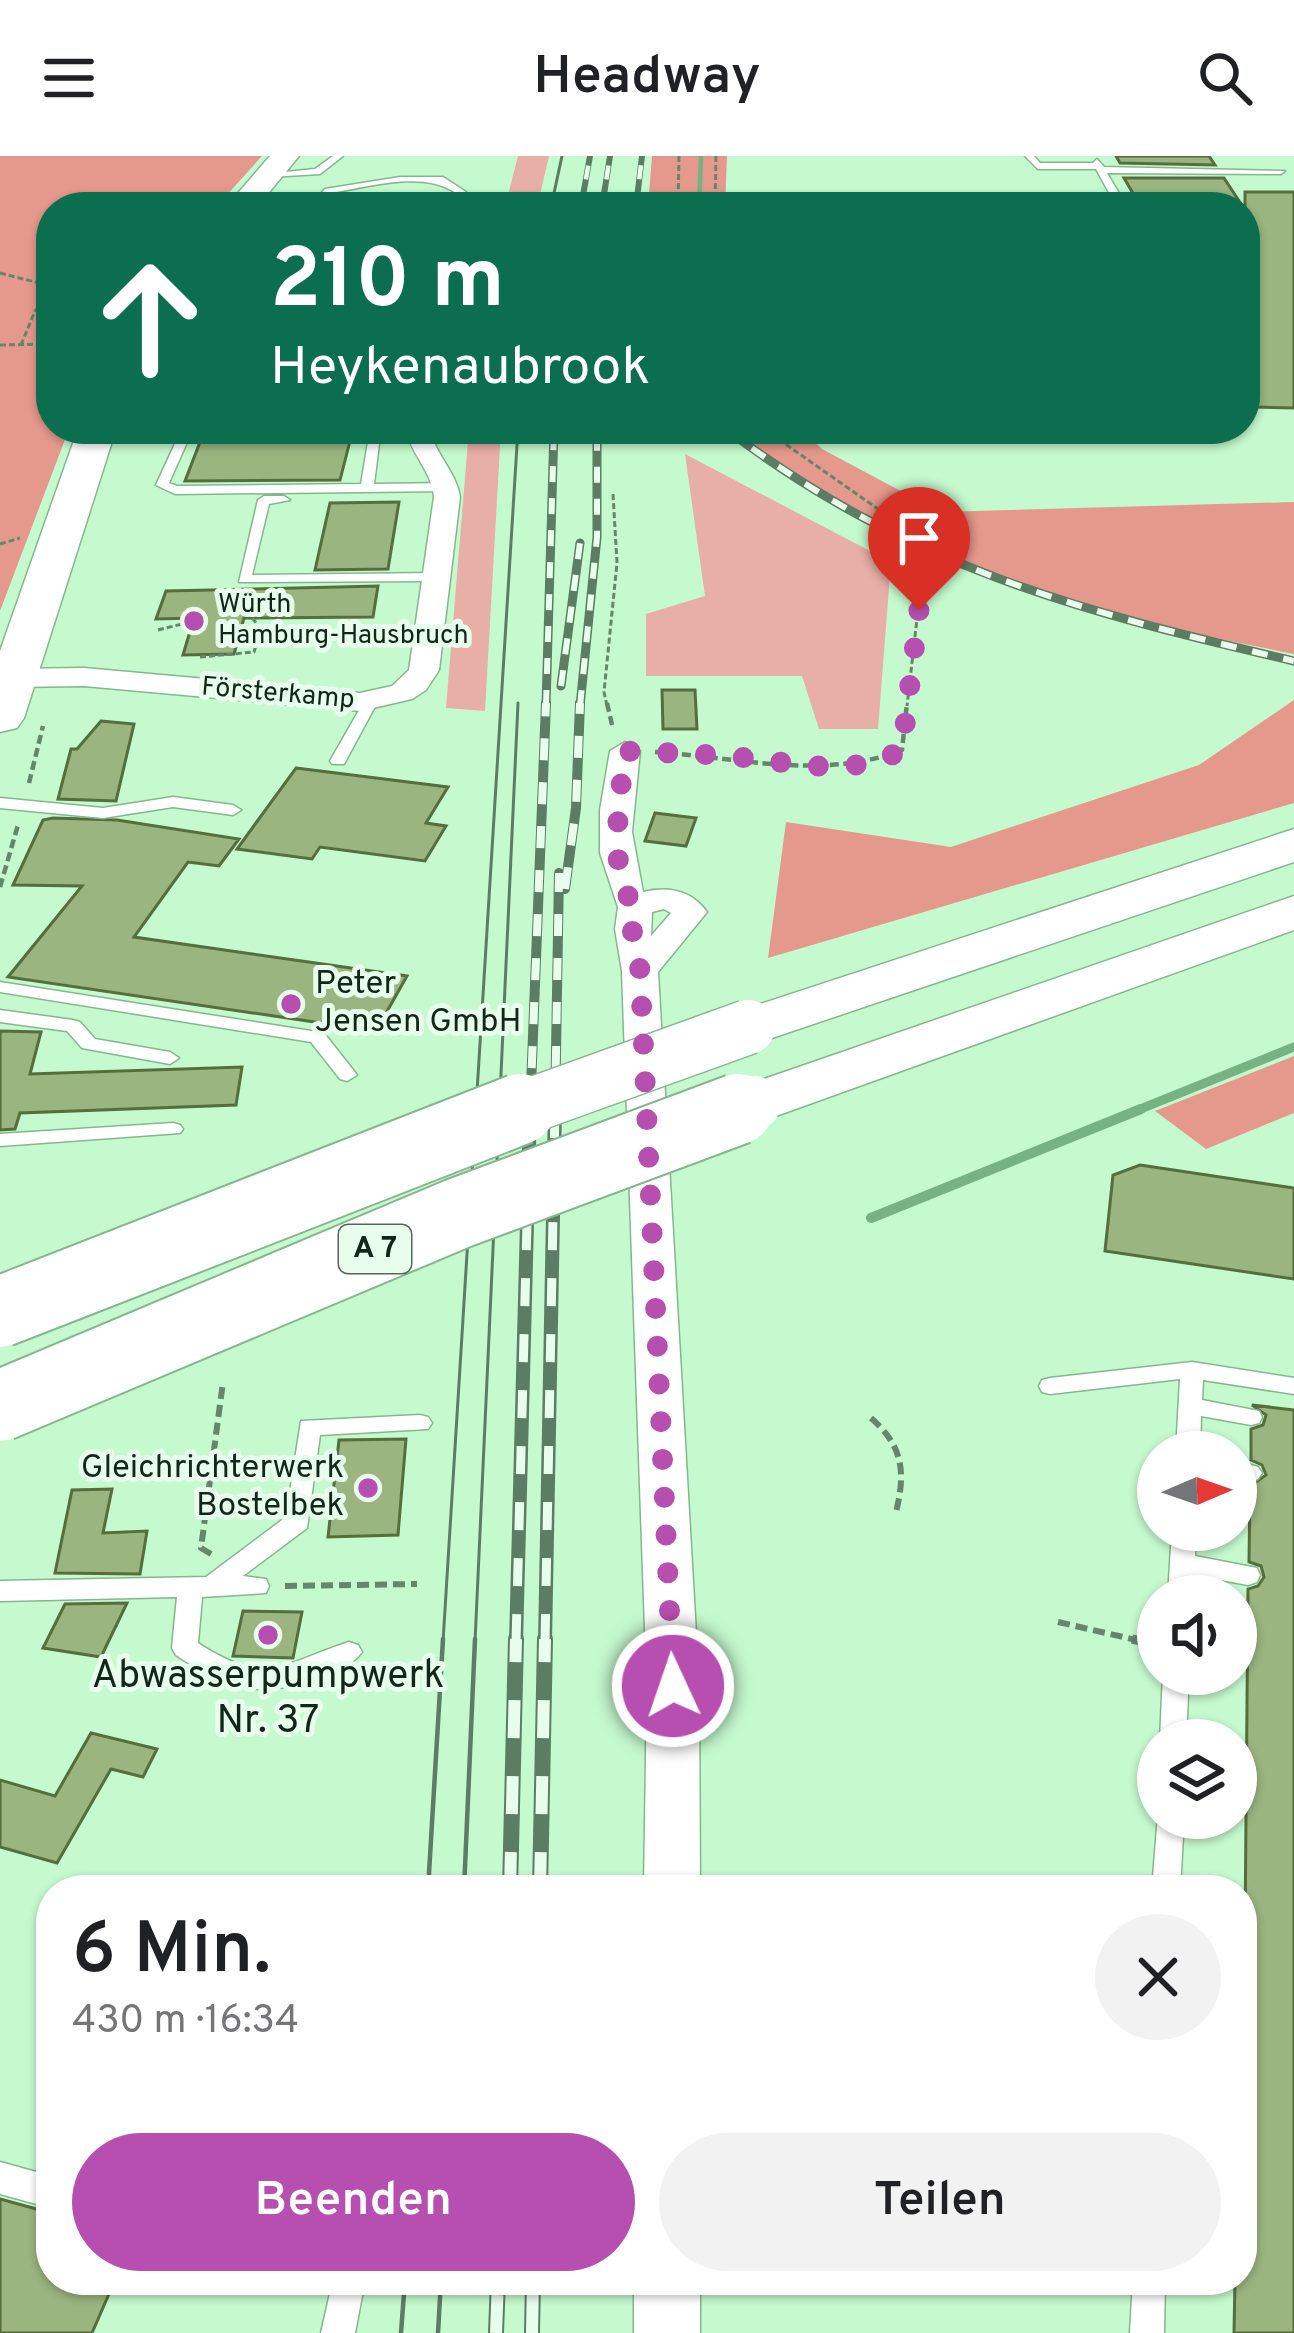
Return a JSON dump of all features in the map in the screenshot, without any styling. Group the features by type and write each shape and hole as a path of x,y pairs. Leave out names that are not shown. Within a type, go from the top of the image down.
{"main road":[{"path":"254,192 277,165"},
{"path":"7,698 92,444"},
{"name":"A 7","path":"0,1312 401,1152 748,1027 1294,845"},
{"name":"A 7","path":"0,1406 459,1214 754,1103 1294,912"}],"street":[{"path":"419,444 447,492"},
{"name":"Försterkamp","path":"7,698 84,677 338,702 371,701 402,693 416,684 424,670 447,492"},
{"path":"626,751 618,843 626,895 635,907 632,929 640,970 673,1686 672,1875"},
{"path":"635,907 665,899 677,901 690,912 640,970"},
{"path":"667,2295 667,2333"}],"lane":[{"path":"277,165 316,172 339,156"},
{"path":"1029,156 1038,166 1281,171"},
{"path":"1270,156 1294,188"},
{"path":"1098,164 1114,192"},
{"path":"327,192 400,180 443,180 461,192"},
{"path":"180,444 162,485 175,490 447,492"},
{"path":"367,488 373,444"},
{"path":"436,577 244,579 264,500 447,492"},
{"path":"338,761 371,701"},
{"path":"0,803 103,814 173,802 233,810"},
{"path":"0,987 317,1037 347,1075"},
{"path":"0,1016 73,1027 89,1044 170,1058"},
{"path":"0,1140 173,1129"},
{"path":"1189,1431 1192,1370"},
{"path":"1050,1385 1192,1370 1294,1386"},
{"path":"1191,1406 1252,1417"},
{"path":"349,1652 287,1681 224,1676 185,1648 200,1587 234,1569 298,1520 309,1427 420,1424"},
{"path":"1181,1575 1183,1551"},
{"path":"1182,1563 1248,1575"},
{"path":"0,1591 257,1586"},
{"path":"1167,1875 1169,1839"},
{"path":"0,2178 36,2188"},
{"path":"338,2333 348,2295"},
{"path":"1147,2333 1148,2295"}],"path":[{"path":"678,192 679,156"},
{"path":"715,192 716,156"},
{"path":"0,273 36,282"},
{"path":"21,345 36,310"},
{"path":"0,345 36,344"},
{"path":"614,494 617,563 604,692 610,724 626,751 841,768 874,763 902,750 929,562 950,550 859,496 785,444"},
{"path":"252,618 261,628"},
{"path":"158,630 194,621"},
{"path":"242,628 261,628"},
{"path":"184,657 254,652 261,628"},
{"path":"257,642 291,644"},
{"path":"223,1382 202,1548 234,1569"},
{"path":"871,1418 890,1432 907,1469 896,1512"},
{"path":"257,1586 417,1585"},
{"path":"1058,1622 1137,1640"}],"shaded area":[{"path":"0,156 262,156 230,192 36,192 36,444 63,444 0,611"},
{"path":"518,156 549,156 541,192 509,192"},
{"path":"652,156 727,156 726,192 649,192"},
{"path":"468,444 500,444 485,711 446,708"},
{"path":"756,444 817,444 940,512 1294,502 1294,654 1148,623 999,579 858,517 795,477"},
{"path":"685,454 891,562 878,729 819,729 802,676 646,676 646,614 705,596"},
{"path":"1294,700 1294,803 768,958 786,822 951,847 1199,765"},
{"path":"1294,1056 1294,1113 1206,1149 1155,1111"}],"building":[{"path":"1116,156 1209,156 1215,165 1120,163"},
{"path":"1124,178 1224,178 1233,192 1132,192"},
{"path":"1260,192 1294,192 1294,408 1260,407"},
{"path":"199,444 349,444 340,480 185,481"},
{"path":"399,502 388,569 315,570 330,503"},
{"path":"378,586 373,617 244,618 234,654 183,655 194,618 156,619 166,591"},
{"path":"662,690 695,690 697,729 663,729"},
{"path":"101,721 134,724 116,801 58,799 71,749 77,749"},
{"path":"296,768 448,787 426,823 446,826 425,861 320,847 312,859 237,849"},
{"path":"655,813 696,818 686,846 645,841"},
{"path":"43,820 117,820 239,839 219,866 188,862 134,937 407,976 376,1031 8,977 82,886 13,885"},
{"path":"0,1031 41,1032 30,1074 242,1067 236,1105 20,1113 15,1129 0,1130"},
{"path":"1140,1165 1294,1188 1294,1279 1105,1251 1113,1175"},
{"path":"1252,1405 1294,1410 1294,2333 1234,2333 1235,2295 1257,2295 1257,1875 1246,1875 1246,1839 1257,1839 1257,1719 1247,1719 1247,1695 1257,1695 1257,1586 1264,1577 1261,1566 1249,1562 1249,1551 1257,1551 1257,1481 1266,1475 1257,1463 1257,1431 1251,1429 1263,1425 1266,1415"},
{"name":"Gleichrichterwerk Bostelbek","path":"406,1439 398,1535 328,1537 339,1440"},
{"path":"112,1489 103,1533 147,1531 140,1574 55,1573 72,1490"},
{"path":"127,1603 101,1657 43,1648 65,1604"},
{"name":"Abwasserpumpwerk Nr. 37","path":"243,1611 302,1612 293,1658 233,1656"},
{"path":"91,1733 157,1749 143,1777 111,1769 57,1863 0,1847 0,1780 55,1796"},
{"path":"0,2199 36,2209 36,2295 108,2295 92,2333 0,2333"}],"waterway":[{"path":"700,192 701,156"},
{"path":"1133,1112 1294,1047"},
{"path":"871,1218 1141,1109"}],"tram line":[{"path":"554,192 562,156"},
{"path":"443,1642 517,444"},
{"path":"475,1642 518,703"},
{"path":"429,1875 443,1639"},
{"path":"465,1875 475,1639"},
{"path":"401,2333 404,2295"},
{"path":"438,2333 440,2295"}],"railway":[{"path":"584,192 590,156"},
{"path":"604,192 610,156"},
{"path":"638,192 642,156"},
{"path":"546,706 554,444"},
{"path":"580,706 597,537 597,444"},
{"path":"747,444 860,516 996,578 1139,623 1294,661"},
{"path":"561,686 580,543"},
{"path":"530,1112 546,703"},
{"path":"565,889 576,808 580,703"},
{"path":"555,1112 559,873"},
{"path":"516,1642 530,1109"},
{"path":"545,1642 555,1109"},
{"path":"510,1875 516,1639"},
{"path":"540,1875 545,1639"},
{"path":"496,2333 497,2295"},
{"path":"532,2333 533,2295"}],"place":[{"name":"Würth Hamburg-Hausbruch","path":"194,621"},
{"name":"Peter Jensen GmbH","path":"291,1004"},
{"name":"Gleichrichterwerk Bostelbek","path":"368,1488"},
{"name":"Abwasserpumpwerk Nr. 37","path":"268,1635"}],"route":[{"path":"673,1686 640,970 632,929 635,907 626,895 618,843 623,760 626,751 691,753 841,768 874,763 902,750 919,610"}]}
